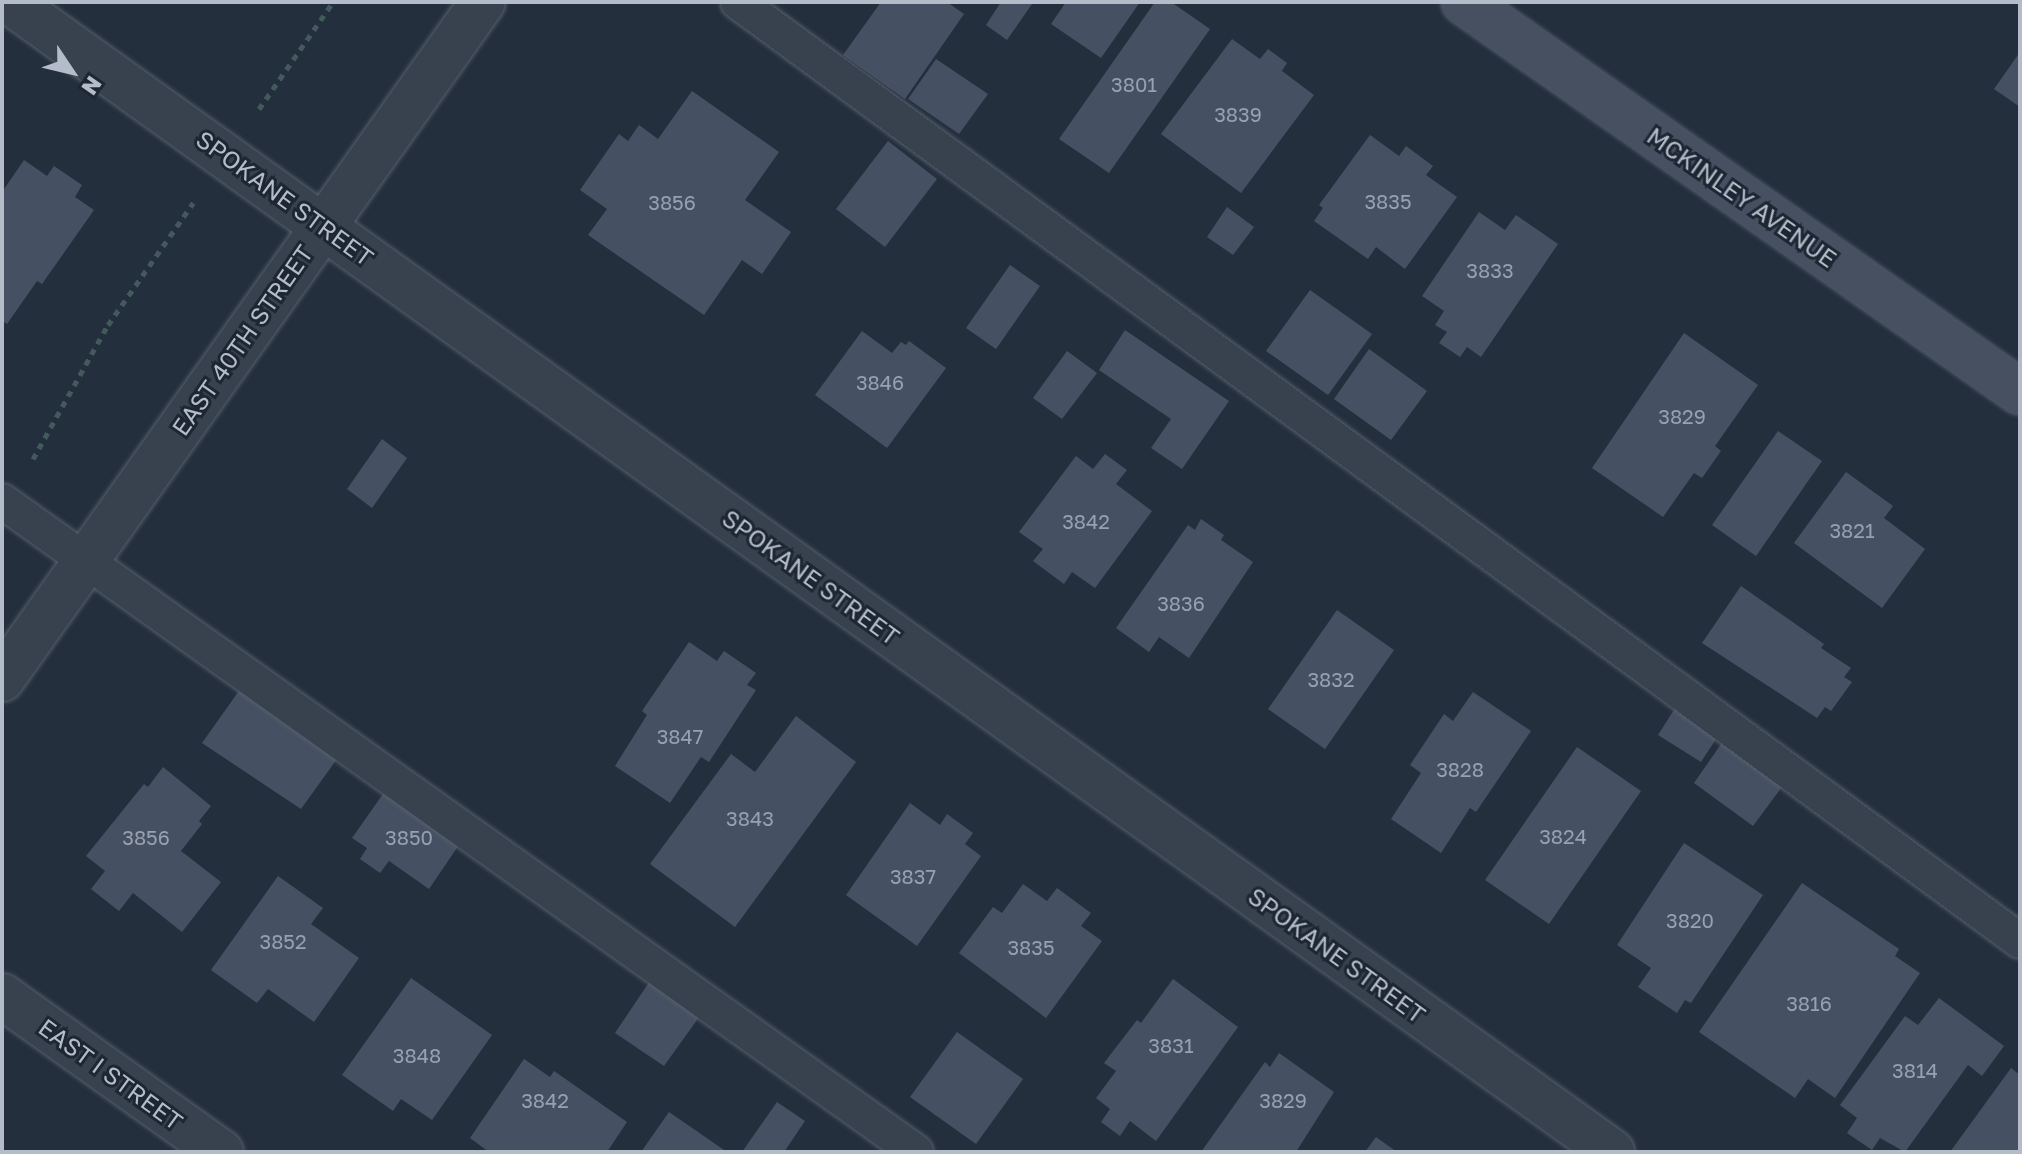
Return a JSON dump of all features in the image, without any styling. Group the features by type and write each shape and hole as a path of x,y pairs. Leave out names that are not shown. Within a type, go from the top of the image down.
{"main road":[{"name":"MCKINLEY AVENUE","path":"1464,2 2020,392"}],"street":[{"name":"SPOKANE STREET","path":"10,2 1612,1152"},
{"name":"EAST 40TH STREET","path":"2,679 483,2"},
{"name":"EAST I STREET","path":"2,996 221,1152"}],"lane":[{"path":"738,2 2020,941"},
{"path":"3,502 916,1152"}],"path":[{"path":"256,113 333,2"},
{"path":"3,502 27,470 108,325 202,190"}],"building":[{"path":"881,2 947,2 964,14 905,99 843,55"},
{"path":"1001,2 1032,4 1007,40 986,25"},
{"path":"1066,2 1140,2 1101,58 1051,24"},
{"path":"1155,2 1171,2 1210,29 1109,173 1059,139"},
{"path":"1232,39 1260,59 1268,49 1287,63 1282,71 1314,95 1241,193 1161,134"},
{"path":"2020,52 2020,107 1994,89"},
{"path":"936,59 988,94 959,134 908,99"},
{"path":"692,91 779,152 745,200 791,232 762,274 742,260 704,315 588,235 607,209 580,190 619,134 628,141 639,125 658,139"},
{"path":"1370,135 1399,156 1406,146 1433,166 1426,175 1457,197 1405,269 1376,247 1368,259 1314,221 1323,208 1319,205"},
{"path":"888,141 937,179 885,247 836,209"},
{"path":"24,160 47,176 54,166 82,185 75,197 94,210 42,284 37,281 7,324 2,321 2,192"},
{"path":"1227,207 1254,227 1233,255 1207,237"},
{"path":"1479,212 1505,230 1516,215 1558,244 1481,357 1467,347 1460,357 1439,343 1447,332 1435,325 1444,311 1422,296"},
{"path":"1010,265 1040,286 996,349 966,328"},
{"path":"1310,290 1372,334 1328,395 1266,351"},
{"path":"1125,330 1229,401 1182,469 1151,448 1171,419 1099,370"},
{"path":"862,331 892,353 901,342 906,345 909,341 946,368 887,448 815,395"},
{"path":"1684,333 1758,385 1715,446 1721,451 1702,478 1694,473 1663,517 1592,468"},
{"path":"1369,349 1427,391 1391,440 1334,399"},
{"path":"1067,351 1097,373 1062,419 1033,398"},
{"path":"1778,431 1822,461 1756,556 1712,525"},
{"path":"382,439 407,458 372,508 347,489"},
{"path":"1105,454 1127,470 1116,484 1152,511 1095,588 1072,572 1064,584 1033,561 1043,549 1019,532 1076,456 1093,469"},
{"path":"1846,472 1893,506 1884,518 1925,549 1882,608 1794,543"},
{"path":"1201,519 1224,535 1221,540 1253,562 1189,658 1159,637 1149,652 1116,628 1188,525 1195,530"},
{"path":"1741,586 1824,644 1821,648 1851,668 1844,677 1852,682 1831,711 1825,707 1817,718 1702,643"},
{"path":"1337,610 1394,650 1325,749 1268,709"},
{"path":"689,642 717,661 724,651 756,673 747,685 756,690 709,762 701,757 670,803 615,766 647,715 642,711"},
{"path":"241,688 337,759 301,809 202,743"},
{"path":"1473,692 1531,731 1476,812 1470,808 1441,853 1391,819 1421,773 1410,765 1444,714 1453,721"},
{"path":"1677,705 1720,733 1701,762 1658,735"},
{"path":"796,716 856,762 735,927 650,864 731,754 755,772"},
{"path":"1726,737 1787,780 1753,826 1694,783"},
{"path":"1577,747 1641,791 1549,924 1485,880"},
{"path":"163,767 211,806 199,821 202,824 181,851 221,882 182,932 133,893 119,911 91,889 105,871 86,856 144,784 148,787"},
{"path":"390,784 465,836 429,889 389,861 380,873 360,859 367,848 352,838"},
{"path":"910,803 940,825 947,814 973,833 965,844 981,856 917,946 846,895"},
{"path":"1684,843 1763,895 1691,1003 1685,1000 1677,1013 1638,987 1651,968 1617,945"},
{"path":"278,876 323,908 311,924 359,958 314,1022 268,989 257,1003 211,970"},
{"path":"1802,883 1899,949 1895,956 1920,973 1835,1098 1808,1079 1795,1098 1699,1032"},
{"path":"1023,884 1047,901 1057,888 1091,913 1081,926 1102,941 1046,1018 959,953 993,907 1002,913"},
{"path":"411,978 492,1035 432,1120 401,1099 393,1111 342,1075"},
{"path":"652,978 702,1013 664,1066 615,1033"},
{"path":"1173,979 1238,1027 1156,1141 1130,1121 1120,1136 1101,1122 1110,1109 1096,1098 1116,1071 1104,1063 1137,1020 1141,1023"},
{"path":"1939,998 2004,1046 1982,1076 1968,1065 1905,1152 1880,1138 1872,1150 1847,1133 1857,1118 1840,1105 1905,1016 1918,1025"},
{"path":"957,1032 1023,1079 976,1144 910,1097"},
{"path":"1279,1053 1334,1092 1296,1152 1201,1152 1265,1062 1270,1067"},
{"path":"524,1059 550,1077 554,1071 627,1122 607,1152 489,1152 470,1138"},
{"path":"2011,1068 2020,1075 2020,1152 1950,1152"},
{"path":"777,1102 805,1121 784,1152 742,1152"},
{"path":"669,1112 727,1152 641,1152"},
{"path":"1376,1137 1397,1152 1365,1152"}]}
